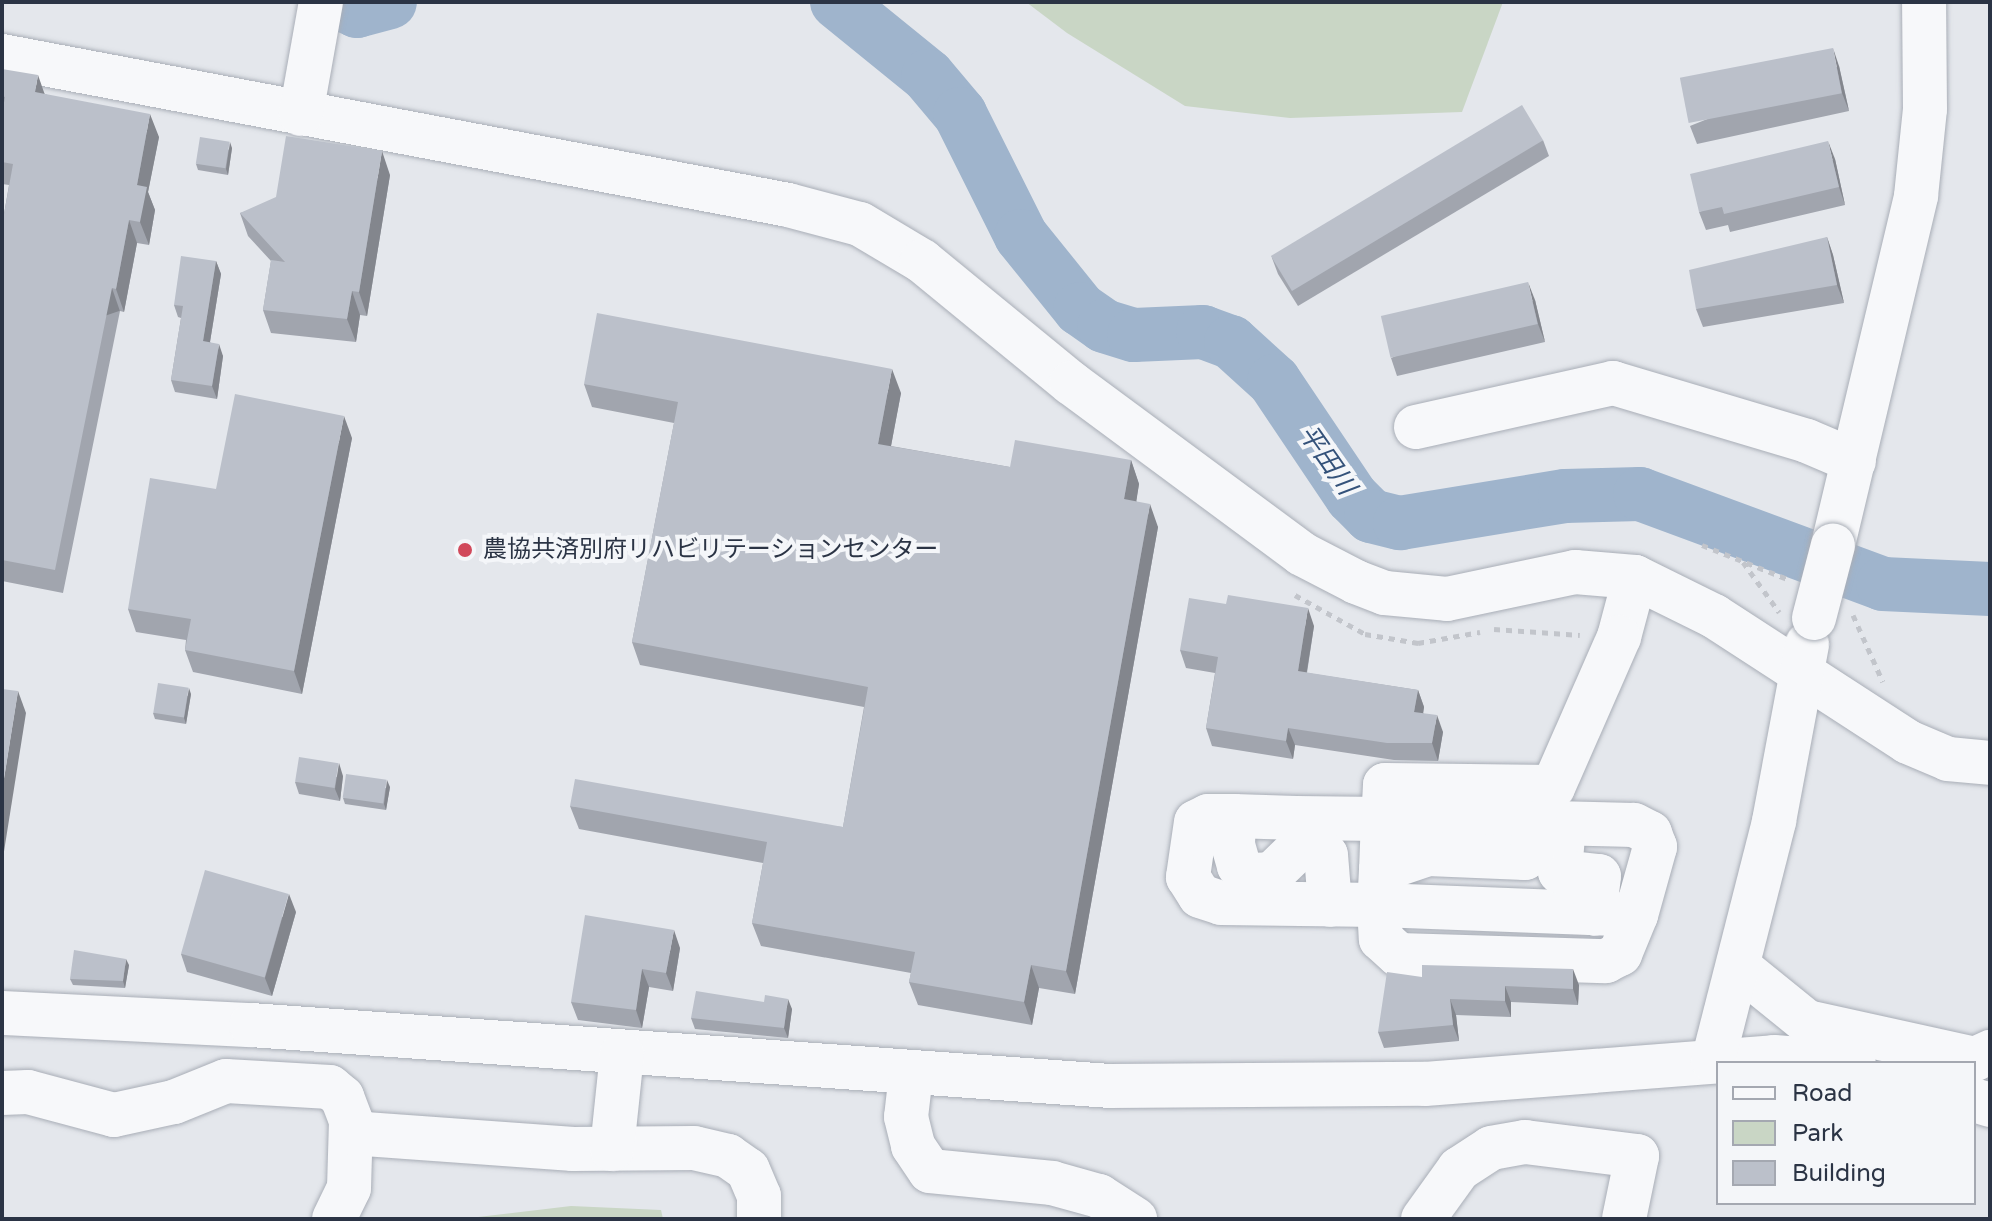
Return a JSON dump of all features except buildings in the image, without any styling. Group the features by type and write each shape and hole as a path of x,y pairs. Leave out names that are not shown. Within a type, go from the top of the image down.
{"street":[{"path":"303,106 321,2"},
{"path":"1713,1061 1774,821 1800,670 1798,617 1833,545 1916,196 1925,109 1924,2"},
{"path":"2,56 303,106 788,205 860,224 922,261 1059,374 1302,554 1385,593 1447,599 1575,572 1635,577 1714,616 1908,742 1948,759 1990,763"},
{"path":"1416,427 1613,383 1807,441 1854,461"},
{"path":"1549,823 1560,872 1599,876 1615,914 1620,954 1606,961 1399,955 1381,939 1385,785 1553,787 1619,637 1635,577"},
{"path":"1234,816 1233,845 1239,866 1249,875 1263,878 1272,874 1300,847 1326,855 1330,905"},
{"path":"1549,823 1525,858 1428,854 1380,888 1330,905 1221,903 1200,896 1188,877 1196,822 1234,816 1383,819 1634,825 1650,833 1655,847 1615,914"},
{"path":"1491,909 1496,857"},
{"path":"1380,888 1491,909 1615,914"},
{"path":"1739,967 1807,1022 1975,1059 1990,1052"},
{"path":"2,1013 251,1025 622,1054 1110,1086 1338,1087 1713,1061 1807,1057 1838,1061"},
{"path":"132,1114 251,1025"},
{"path":"612,1149 622,1054"},
{"path":"911,1074 906,1117 913,1146 930,1171 1052,1183 1099,1196 1135,1219"},
{"path":"2,1093 28,1092 99,1114 132,1114 226,1081 271,1080 330,1087 348,1109 351,1133 349,1188 334,1219"},
{"path":"351,1133 612,1149 694,1148 728,1156 748,1170 759,1196 759,1219"},
{"path":"1423,1219 1459,1169 1491,1148 1525,1142 1637,1156 1624,1219"}],"path":[{"path":"1742,561 1798,617"}],"green space":[{"path":"1026,2 1503,2 1462,112 1290,118 1185,106 1067,33"},
{"path":"571,1206 661,1210 663,1219 461,1219"}],"waterway":[{"name":"平田川","path":"336,2 357,11 390,2"},
{"name":"平田川","path":"837,2 928,76 960,114 1021,236 1080,309 1104,326 1134,335 1203,332 1231,342 1274,381 1352,497 1371,516 1400,523 1565,496 1640,494 1883,584 1990,589"}],"place":[{"name":"農協共済別府リハビリテーションセンター","path":"465,550"}]}
